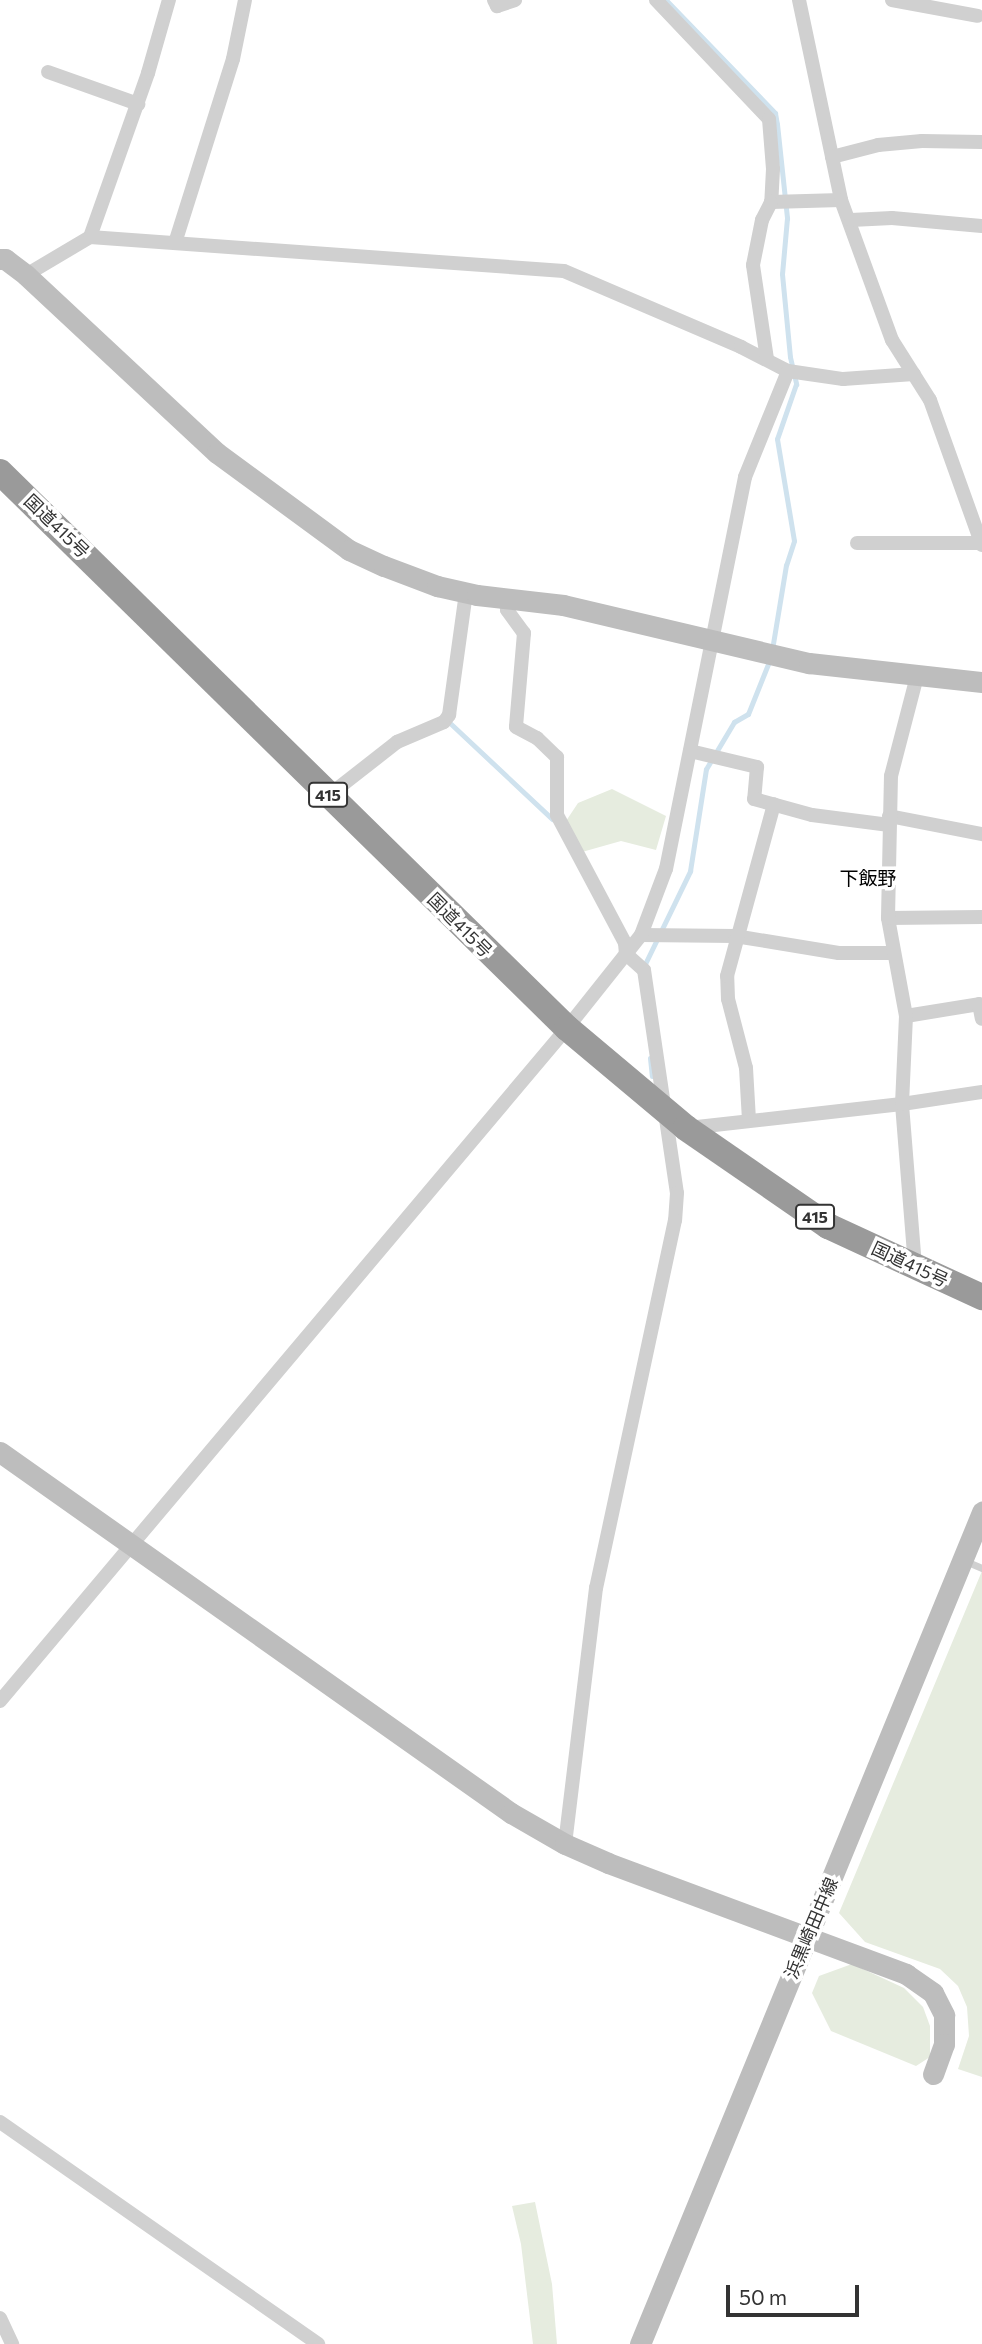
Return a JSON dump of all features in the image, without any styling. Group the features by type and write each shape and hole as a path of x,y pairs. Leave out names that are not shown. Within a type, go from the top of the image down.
{"highway":[{"name":"国道415号","path":"0,472 567,1028 686,1128 828,1226 982,1297"}],"street":[{"path":"90,237 138,104 169,0"},
{"path":"175,243 233,59 245,0"},
{"path":"494,0 497,6 515,0"},
{"path":"656,0 769,119 773,169 771,202 762,220 752,265 767,359"},
{"path":"799,0 841,200 851,220 892,340 930,400 982,544 857,543"},
{"path":"892,0 978,16"},
{"path":"48,72 138,104"},
{"path":"832,157 878,145 922,141 982,142"},
{"path":"771,202 841,200"},
{"path":"851,220 892,218 982,226"},
{"path":"26,275 90,237 564,271 767,359 788,371 843,379 914,374"},
{"path":"0,259 5,259 26,275 217,453 349,550 405,574 466,592 563,604 809,663 982,682"},
{"path":"0,1701 128,1545 567,1028 641,935 666,869 745,477 788,371"},
{"path":"328,796 397,742 444,722 449,715 466,592"},
{"path":"506,598 506,610 524,633 516,727 537,738 557,757 557,815 625,943 626,954 644,970 677,1193 675,1220 596,1588 565,1844"},
{"path":"915,1266 902,1104 906,1016 888,918 891,776 917,676"},
{"path":"690,751 757,767 754,799 812,815 889,820 982,834"},
{"path":"749,1119 746,1068 727,999 727,976 735,936 774,804"},
{"path":"888,918 982,917"},
{"path":"641,935 735,936 839,953 893,953"},
{"path":"906,1016 979,1004 982,1019"},
{"path":"686,1128 902,1104 982,1092"},
{"path":"0,1452 128,1545 511,1813 565,1844 608,1863 906,1973 933,1993 944,2015 944,2044 933,2074"},
{"name":"浜黒崎田中線","path":"640,2344 807,1935 972,1564 982,1512"},
{"path":"0,2122 318,2344"},
{"path":"1,2320 2,2344"},
{"path":"1,2320 12,2344"}],"shaded area":[{"path":"612,789 666,816 656,850 621,841 582,852 564,824 578,803"},
{"path":"982,1571 982,2077 958,2069 969,2036 967,2007 958,1986 940,1969 865,1942 839,1913"},
{"path":"852,1964 904,1988 923,2007 930,2026 930,2057 916,2066 831,2031 812,1993 819,1976"},
{"path":"535,2202 552,2284 557,2344 533,2344 521,2244 512,2206"}],"waterway":[{"path":"666,0 775,113 777,124 787,218 782,274 790,357 796,384 777,439 794,541 786,565 772,650"},
{"path":"643,968 690,871 706,769 734,722 748,714 770,659"},
{"path":"451,724 552,819"},
{"path":"650,1058 652,1076"}],"district":[{"name":"下飯野","path":"868,878"}]}
